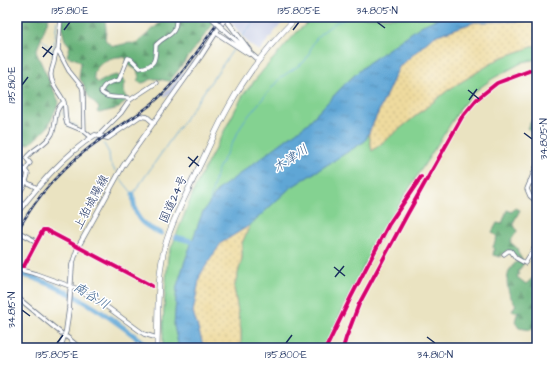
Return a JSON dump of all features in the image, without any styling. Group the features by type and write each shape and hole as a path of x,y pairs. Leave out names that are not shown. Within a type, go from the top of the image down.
{"highway":[{"name":"国道24号","path":"157,346 159,283 163,255 177,213 227,109 258,60 295,19"}],"main road":[{"path":"212,18 258,60"},
{"path":"226,18 249,49 251,54"},
{"name":"上狛城陽線","path":"60,348 67,327 72,265 78,247 120,171 226,18"},
{"path":"215,32 246,53 251,54"},
{"path":"17,213 37,188 66,157 91,137 95,135 106,138 111,136 140,116 147,117 154,122"}],"street":[{"path":"61,17 58,50 55,54 54,64 50,76 55,89 64,102 66,110 64,116 67,124 84,131 91,137"},
{"path":"130,100 128,98 104,95 101,92 106,84 120,80 128,58 140,68 144,68 154,62 156,57 156,45 174,30 176,26 176,17"},
{"path":"58,50 69,71 83,91 84,131"},
{"path":"99,135 121,113 130,100 156,83"},
{"path":"23,206 17,197 26,182 28,174 25,170 30,163 26,158 31,152 47,141 55,125 59,105 64,102"},
{"path":"537,165 527,188 530,196 537,202"},
{"path":"17,175 37,188"},
{"path":"530,181 537,186"},
{"path":"17,266 24,266 43,230 46,230 152,286"},
{"path":"17,231 37,242"},
{"path":"504,254 511,251 516,258 526,263 537,244"},
{"path":"17,269 36,274 70,288 78,289 93,297 144,334 157,338"},
{"path":"17,297 61,333"},
{"path":"67,337 80,348"},
{"path":"137,348 138,345 141,348"}],"shaded area":[{"path":"229,17 287,17 259,51 249,44 229,20"},
{"path":"217,25 176,88 166,97 163,95 187,68"}],"green space":[{"path":"17,17 49,17 36,52 59,102 48,127 31,143 17,148"},
{"path":"62,17 105,17 105,39 108,43 115,46 131,43 136,44 162,21 159,18 155,19 145,17 208,17 214,23 170,81 155,79 141,83 137,81 139,77 137,70 130,66 126,58 115,57 104,61 96,69 94,79 98,83 109,77 117,75 126,82 123,89 127,99 119,108 99,113 97,112 99,108 88,96 83,83 79,78 81,63 78,60 67,56 70,46 65,40 62,29"},
{"path":"314,17 441,17 421,26 367,64 346,83 307,124 218,190 202,214 177,286 174,326 179,348 163,348 163,323 168,256 196,185 243,95 298,31"},
{"path":"537,45 537,59 523,62 492,79 474,92 462,106 403,198 363,268 325,348 241,348 241,331 234,288 242,258 242,243 250,225 290,188 365,141 369,133 372,151 448,90 500,58"},
{"path":"537,114 537,135 527,128"},
{"path":"515,208 520,210 513,223 517,231 510,242 517,248 523,261 508,250 500,257 493,255 493,247 497,237 492,232 497,223 502,224 507,210 512,212"},
{"path":"518,261 524,263 518,272 517,277 526,284 537,272 537,323 531,330 519,328 515,322 517,314 520,313 512,311 516,304 513,302 508,291 508,274 513,265"}],"sand":[{"path":"537,21 537,45 500,58 448,90 372,151 369,133 399,67 434,36 475,22"},
{"path":"250,225 242,243 242,258 234,288 241,331 241,348 204,348 193,312 200,275 221,243"}],"water":[{"name":"木津川","path":"441,17 537,17 537,21 475,22 434,36 399,67 365,141 290,188 250,225 221,243 200,275 193,312 204,348 179,348 174,326 177,286 202,214 218,190 307,124 346,83 367,64 421,26"}],"waterway":[{"path":"242,37 257,17"},
{"path":"211,203 210,201 217,171 244,121 280,78 304,62 313,43 320,34 336,22 353,17"},
{"path":"53,56 57,21"},
{"path":"43,40 53,53"},
{"path":"120,178 133,194 235,47"},
{"path":"62,115 64,111"},
{"path":"69,123 77,126"},
{"path":"104,144 109,153 110,163 116,172"},
{"path":"133,194 135,209 140,219 148,227 161,233"},
{"path":"176,237 198,243"},
{"name":"南谷川","path":"17,273 54,286 88,303 150,348"}],"railway":[{"path":"17,232 34,204 54,179 90,147 142,111 164,93 190,61 222,17"}],"cycle path":[{"path":"343,348 359,304 462,117 477,99 497,83 537,68"},
{"path":"326,348 389,224 421,177"},
{"path":"17,266 24,266 43,230 46,230 152,286"}]}
